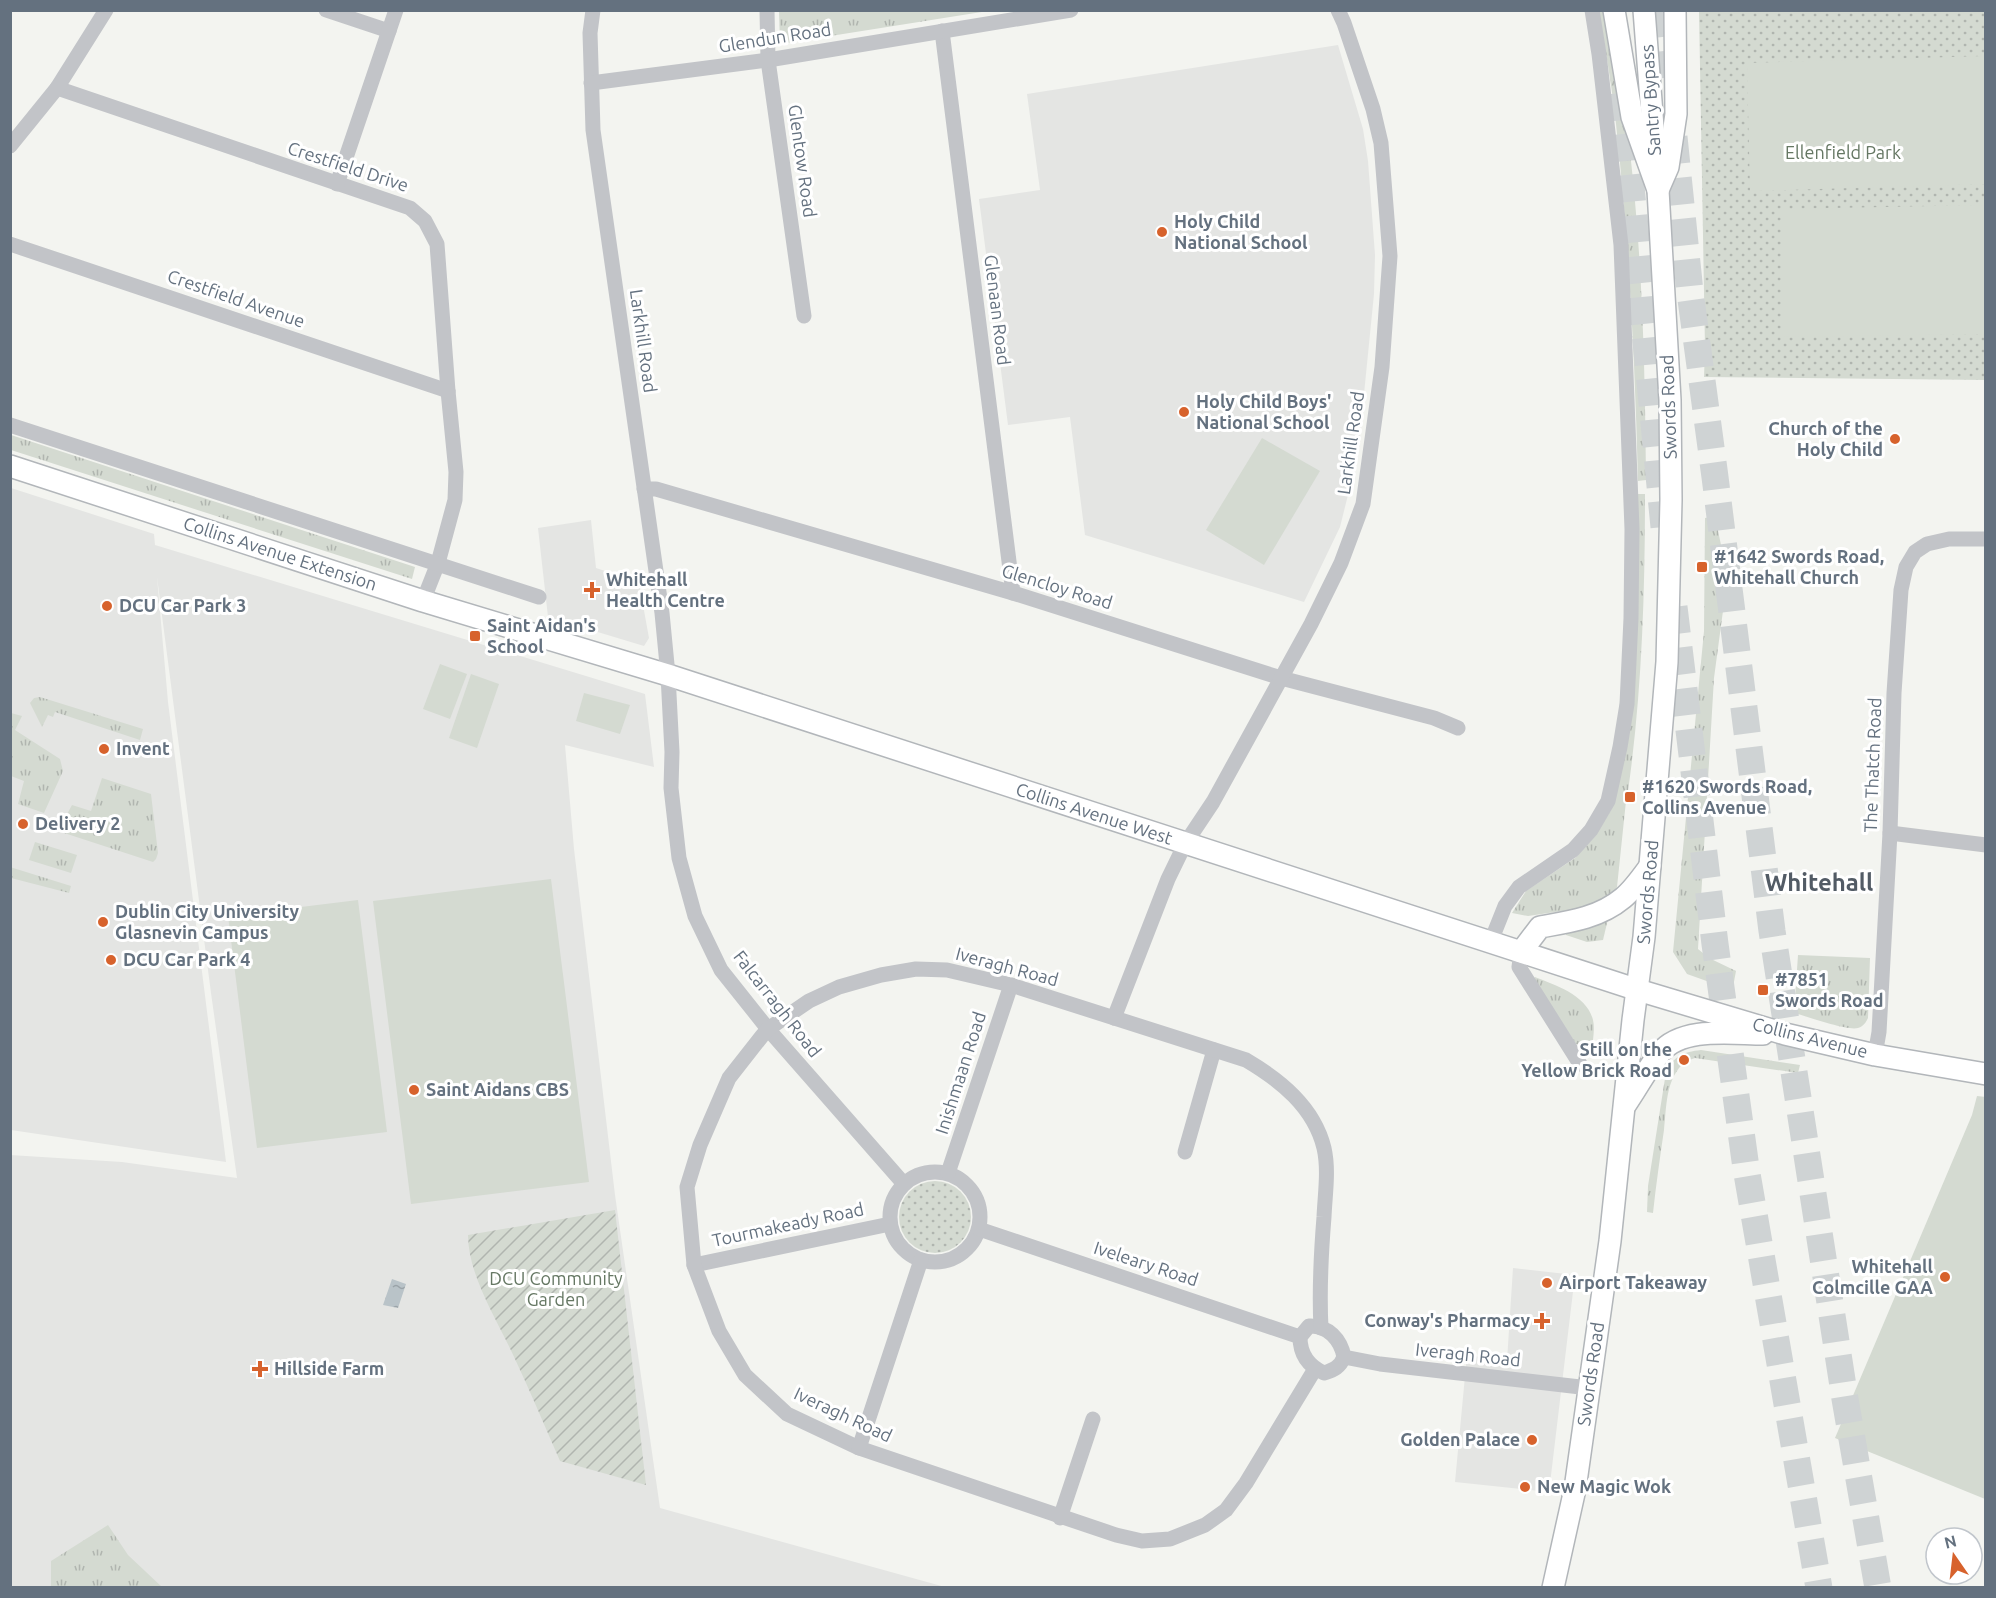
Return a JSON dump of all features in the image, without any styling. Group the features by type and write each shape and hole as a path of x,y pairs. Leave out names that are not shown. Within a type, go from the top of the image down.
{"main road":[{"name":"Swords Road","path":"1553,1587 1575,1489 1610,1241 1650,866 1666,662 1671,500 1670,400 1658,190 1632,117 1614,10"},
{"name":"Santry Bypass","path":"1644,10 1652,88 1658,190"},
{"name":"Swords Road","path":"1658,190 1668,167 1676,114 1675,10"},
{"name":"Collins Avenue Extension","path":"10,466 423,601 551,639"},
{"name":"Collins Avenue West","path":"551,639 1638,990"},
{"path":"1521,952 1540,927 1576,920 1610,907 1624,897 1650,866"},
{"name":"Collins Avenue","path":"1638,990 1785,1034 1875,1055 1986,1074"},
{"path":"1624,1108 1661,1052 1673,1042 1686,1036 1785,1034"}],"street":[{"path":"10,146 57,88 106,10"},
{"path":"326,10 389,31"},
{"path":"336,184 396,10"},
{"name":"Larkhill Road","path":"593,10 590,33 593,130 662,613 668,675"},
{"name":"Glentow Road","path":"766,10 768,60 804,316"},
{"name":"Glendun Road","path":"591,83 768,60 1071,10"},
{"name":"Larkhill Road","path":"1185,844 1213,802 1311,624 1341,563 1363,504 1382,367 1390,256 1382,144 1373,109 1338,10"},
{"path":"1491,941 1505,906 1519,887 1573,850 1591,830 1608,801 1627,704 1632,529 1621,245 1592,10"},
{"name":"Glenaan Road","path":"942,31 1013,593"},
{"name":"Crestfield Drive","path":"57,88 410,208 425,221 437,244 456,472 455,500 438,563 423,601"},
{"name":"Crestfield Avenue","path":"10,244 448,391"},
{"path":"10,425 539,597"},
{"name":"Glencloy Road","path":"644,489 656,489 1013,593 1281,678 1434,718 1458,728"},
{"name":"The Thatch Road","path":"1875,1055 1879,1032 1890,833 1894,693 1901,590 1906,567 1915,552 1927,544 1949,539 1986,539"},
{"name":"Falcarragh Road","path":"668,675 672,752 671,788 679,858 695,915 722,970 768,1029 904,1184"},
{"path":"1890,833 1986,845"},
{"path":"1114,1018 1168,879 1185,844"},
{"path":"1521,952 1519,967 1580,1064"},
{"name":"Iveragh Road","path":"1315,1369 1246,1483 1226,1510 1205,1525 1170,1539 1142,1541 1116,1536 859,1448 787,1414 744,1375 719,1331 694,1265 687,1187 700,1145 729,1078 768,1029 809,1001 839,987 881,975 916,969 947,970 1011,985 1246,1060 1271,1074 1291,1092 1305,1109 1324,1147 1326,1174 1319,1282 1321,1328"},
{"name":"Inishmaan Road","path":"948,1173 1011,985"},
{"path":"1185,1152 1214,1050"},
{"path":"932,1172 948,1173 961,1179 978,1201 981,1215 979,1229 973,1243 963,1253 950,1260 935,1263 910,1255 900,1246 890,1224 895,1196 904,1184 917,1176 932,1172"},
{"name":"Tourmakeady Road","path":"694,1265 890,1224"},
{"name":"Iveleary Road","path":"979,1229 1300,1337"},
{"path":"859,1448 921,1260"},
{"path":"1309,1326 1330,1332 1338,1340 1344,1357 1341,1363 1334,1370 1324,1373 1315,1369 1307,1362 1300,1337 1309,1326"},
{"name":"Iveragh Road","path":"1344,1357 1380,1364 1588,1388"},
{"path":"1060,1518 1093,1419"}],"shaded area":[{"path":"1338,45 1363,129 1368,161 1375,255 1374,294 1360,434 1352,479 1340,527 1304,602 1085,535 1070,417 1008,425 979,199 1040,190 1027,94"},
{"path":"11,488 154,534 155,545 645,694 654,767 565,745 574,849 615,1195 660,1508 945,1587 11,1587 10,1155 122,1162 237,1178 157,577 168,702 226,1162 11,1130"},
{"name":"Whitehall Health Centre","path":"591,520 596,568 617,575 637,572 649,638 644,646 548,617 538,528"},
{"path":"1513,1268 1575,1275 1549,1492 1455,1482 1467,1355 1507,1361"}],"green space":[{"path":"779,10 988,11 780,44"},
{"path":"1599,11 1607,11 1626,119 1636,209 1643,345 1646,480 1638,481 1628,258 1614,110"},
{"name":"Ellenfield Park","path":"1699,11 1985,11 1985,380 1704,377"},
{"path":"1985,56 1985,184 1750,191 1747,63"},
{"path":"1985,205 1985,334 1783,337 1783,209"},
{"path":"11,435 415,567 412,579 11,450"},
{"path":"1262,438 1320,471 1264,565 1206,530"},
{"path":"1637,494 1645,494 1642,643 1633,754 1628,791 1624,791 1623,800 1626,801 1617,887 1610,899 1564,917 1562,911 1528,916 1512,913 1526,891 1575,858 1595,836 1611,810"},
{"path":"1715,516 1721,545 1731,551 1714,678 1698,949 1709,958 1736,971 1733,987 1729,989 1687,974 1673,952 1704,631 1705,518"},
{"path":"440,664 467,674 450,719 423,709"},
{"path":"471,674 499,684 477,748 449,738"},
{"path":"584,693 630,705 620,734 576,721"},
{"path":"40,697 143,729 140,740 55,712 53,717 48,715 42,727 30,703 34,698"},
{"path":"11,713 22,716 15,730 60,759 63,771 44,813 18,804 24,781 11,776"},
{"path":"102,778 151,794 158,853 153,862 58,831 72,805 91,811"},
{"path":"35,842 77,855 71,873 29,860"},
{"path":"10,867 71,886 69,893 11,878"},
{"path":"551,879 589,1182 411,1204 373,901"},
{"path":"358,900 387,1132 257,1148 228,916"},
{"path":"1608,919 1603,940 1587,942 1566,935 1565,930"},
{"path":"1798,955 1870,958 1868,1018 1863,1025 1858,1028 1845,1027 1794,1013"},
{"path":"1535,977 1569,992 1590,1011 1594,1023 1592,1048 1576,1044 1533,979"},
{"path":"1701,1050 1800,1065 1798,1073 1695,1058 1681,1066 1673,1077 1669,1091 1653,1213 1647,1212 1648,1186 1666,1072 1672,1062 1680,1056"},
{"name":"Whitehall Colmcille GAA","path":"1977,1096 1986,1097 1985,1499 1835,1438 1972,1115"},
{"path":"935,1181 949,1184 961,1191 968,1203 971,1217 968,1231 961,1243 949,1250 935,1253 921,1250 909,1243 902,1231 899,1217 902,1203 909,1191 921,1184"},
{"name":"DCU Community Garden","path":"615,1210 646,1485 560,1461 478,1282 469,1251 468,1235"},
{"path":"108,1525 128,1555 162,1587 51,1587 51,1561"}],"water":[{"path":"392,1279 406,1284 398,1308 383,1305"}],"tunnel":[{"path":"1661,10 1669,87"},
{"path":"1622,93 1664,527"},
{"path":"1674,137 1690,292 1772,931 1845,1399 1878,1588"},
{"path":"1674,607 1715,944 1746,1168 1819,1588"}],"place":[{"name":"Holy Child National School","path":"1162,232"},
{"name":"Holy Child Boys' National School","path":"1184,412"},
{"name":"Church of the Holy Child","path":"1895,439"},
{"name":"#1642 Swords Road, Whitehall Church","path":"1702,567"},
{"name":"Whitehall Health Centre","path":"592,590"},
{"name":"DCU Car Park 3","path":"107,606"},
{"name":"Saint Aidan's School","path":"475,636"},
{"name":"Invent","path":"104,749"},
{"name":"#1620 Swords Road, Collins Avenue","path":"1630,797"},
{"name":"Delivery 2","path":"23,824"},
{"name":"Dublin City University Glasnevin Campus","path":"103,922"},
{"name":"DCU Car Park 4","path":"111,960"},
{"name":"#7851 Swords Road","path":"1763,990"},
{"name":"Still on the Yellow Brick Road","path":"1684,1060"},
{"name":"Saint Aidans CBS","path":"414,1090"},
{"name":"Whitehall Colmcille GAA","path":"1945,1277"},
{"name":"Airport Takeaway","path":"1547,1283"},
{"name":"Conway's Pharmacy","path":"1542,1321"},
{"name":"Hillside Farm","path":"260,1369"},
{"name":"Golden Palace","path":"1532,1440"},
{"name":"New Magic Wok","path":"1525,1487"}],"district":[{"name":"Whitehall","path":"1819,883"}]}
